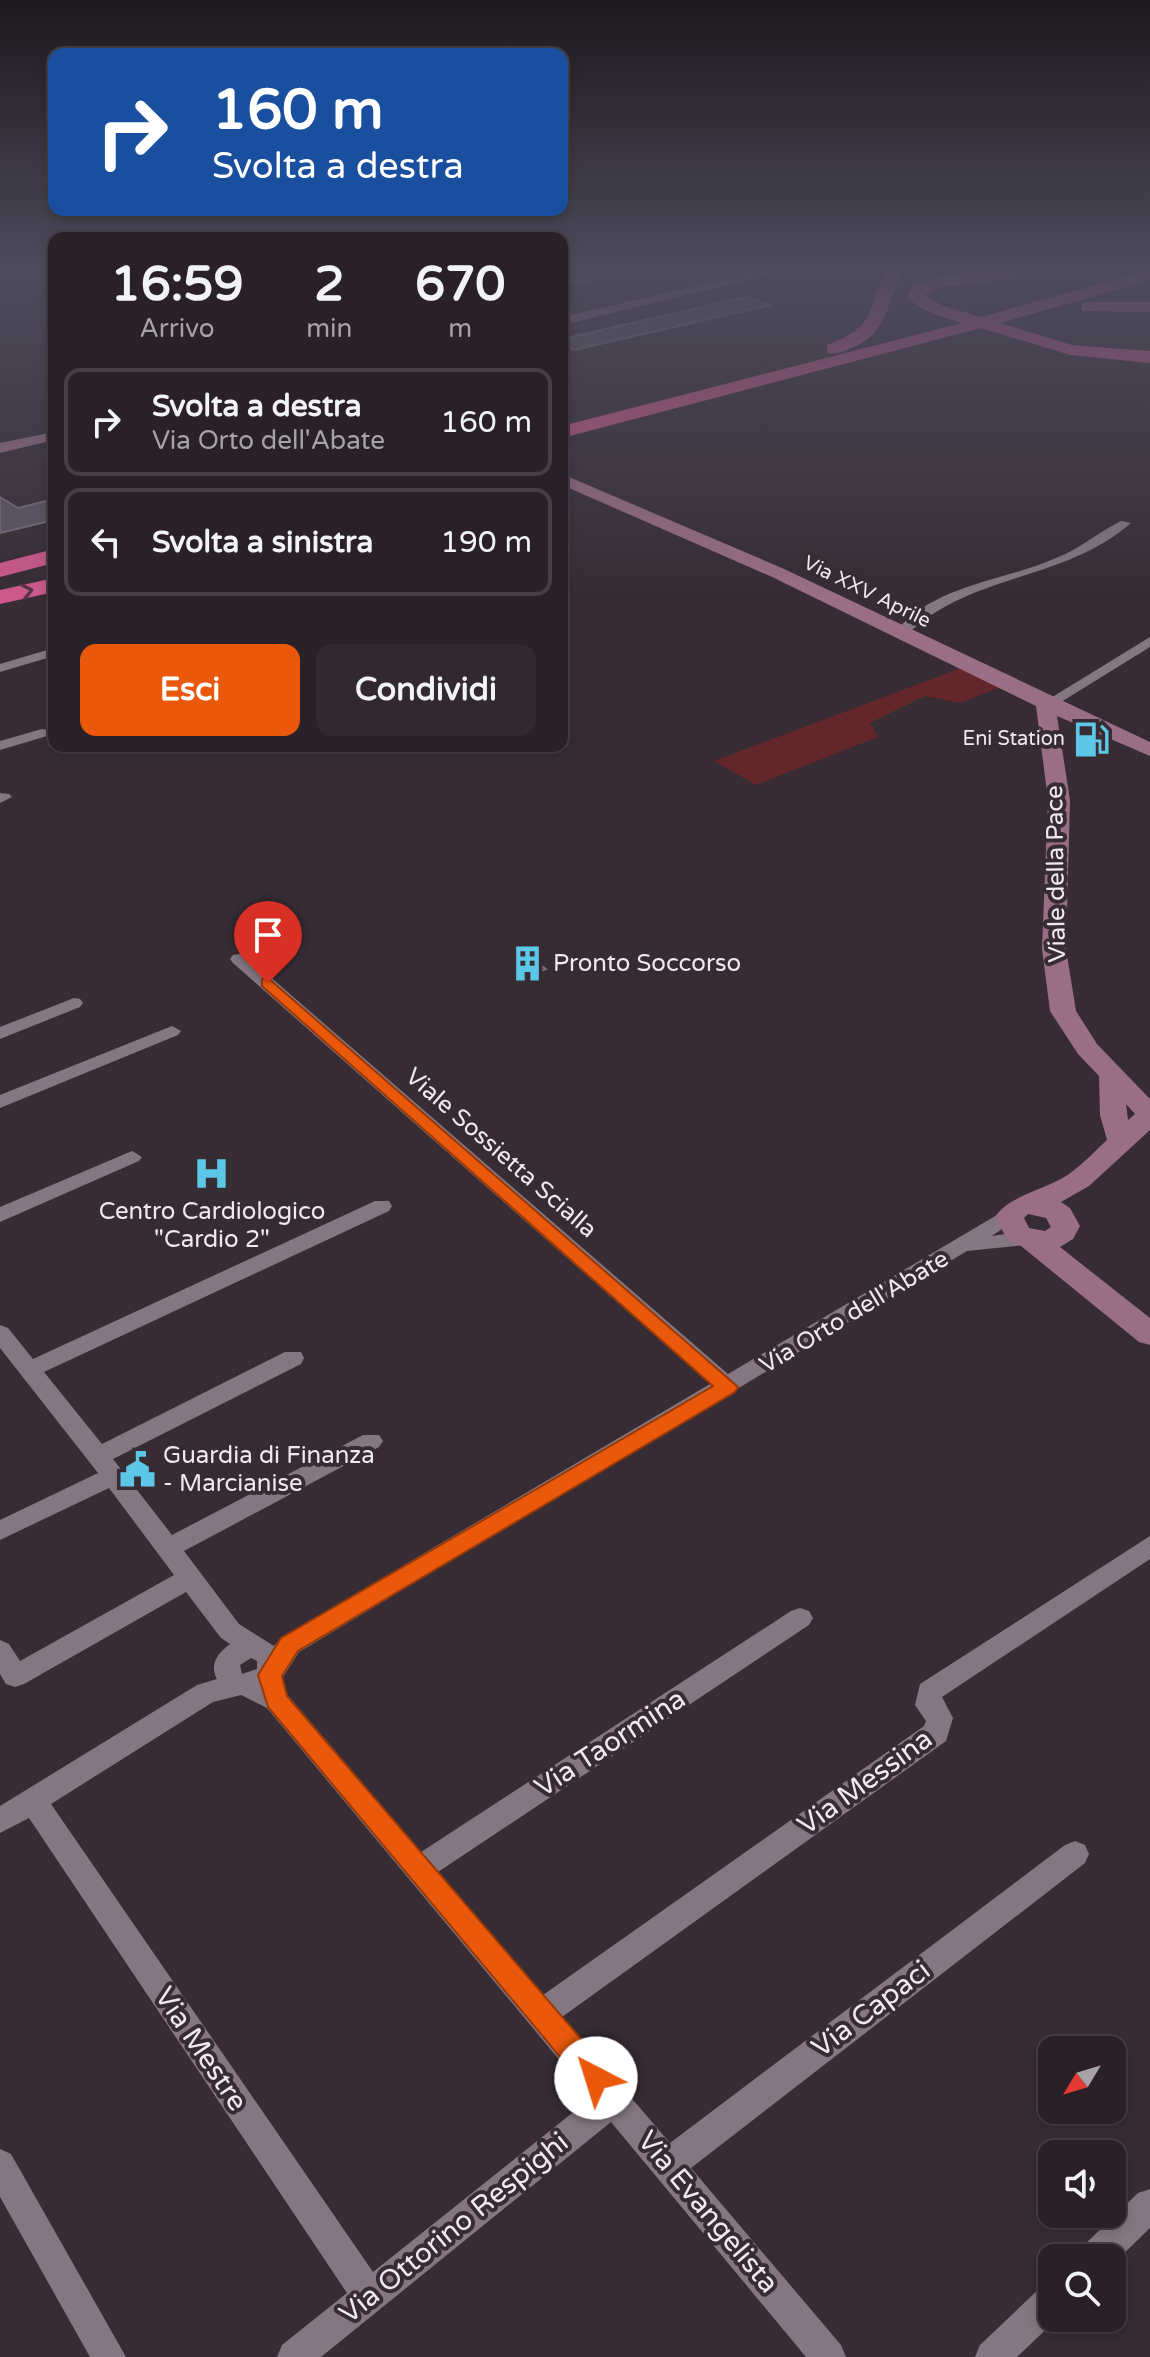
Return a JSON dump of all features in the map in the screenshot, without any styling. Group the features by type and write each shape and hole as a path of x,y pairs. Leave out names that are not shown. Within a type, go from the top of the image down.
{"highway":[{"path":"568,415 719,376"},
{"path":"568,422 750,376"},
{"path":"568,430 782,376"},
{"path":"568,437 808,376"},
{"path":"0,561 48,549"},
{"path":"0,570 48,558"},
{"path":"0,597 48,586"}],"street":[{"path":"0,448 48,437"},
{"name":"Via XXV Aprile","path":"568,482 776,572 1046,704 1150,750"},
{"path":"901,633 912,620 938,604 1080,553 1125,523"},
{"path":"1046,704 1150,641"},
{"path":"0,668 48,654"},
{"name":"Viale della Pace","path":"1046,704 1059,800 1054,949 1057,981 1071,1028 1111,1078 1150,1114"},
{"path":"0,746 42,733"},
{"name":"Viale Sossietta Scialla","path":"239,959 728,1387"},
{"path":"0,1034 74,1003"},
{"path":"0,1102 172,1031"},
{"path":"1111,1078 1113,1115 1120,1139"},
{"path":"1022,1232 1055,1239 1053,1217 1079,1180 1150,1114"},
{"path":"0,1215 132,1157"},
{"path":"31,1369 382,1206"},
{"path":"1091,1283 1053,1217 1018,1208 1022,1232 1091,1283 1150,1334"},
{"name":"Via Orto dell'Abate","path":"251,1666 964,1247 1022,1232"},
{"name":"Via Evangelista","path":"0,1333 31,1369 190,1578 251,1666 829,2357"},
{"path":"98,1456 293,1358"},
{"path":"167,1549 371,1441"},
{"path":"0,1531 113,1476"},
{"name":"Via Messina","path":"542,2014 936,1733 940,1718 928,1705 929,1692 1150,1546"},
{"path":"0,1651 15,1676 190,1578"},
{"name":"Via Taormina","path":"420,1868 800,1618"},
{"path":"0,1821 251,1666"},
{"name":"Via Mestre","path":"33,1801 369,2296"},
{"name":"Via Capaci","path":"668,2165 1075,1854"},
{"name":"Via Ottorino Respighi","path":"294,2357 614,2100"},
{"path":"0,2165 109,2357"},
{"path":"1110,2244 1150,2205"},
{"path":"992,2357 1038,2313"}],"shaded area":[{"path":"961,668 1000,687 960,703 925,696 870,723 878,737 756,785 714,761"}],"building":[{"path":"0,497 18,508 48,500 48,521 0,533"},
{"name":"Pronto Soccorso","path":"523,953 546,969 524,978 514,957"}],"place":[{"name":"Eni Station","path":"1091,739"},
{"name":"Pronto Soccorso","path":"527,963"},
{"name":"Centro Cardiologico \"Cardio 2\"","path":"212,1174"},
{"name":"Guardia di Finanza - Marcianise","path":"137,1469"}],"route":[{"path":"268,983 728,1387 290,1645 273,1666 270,1675 276,1700 596,2078"}]}
